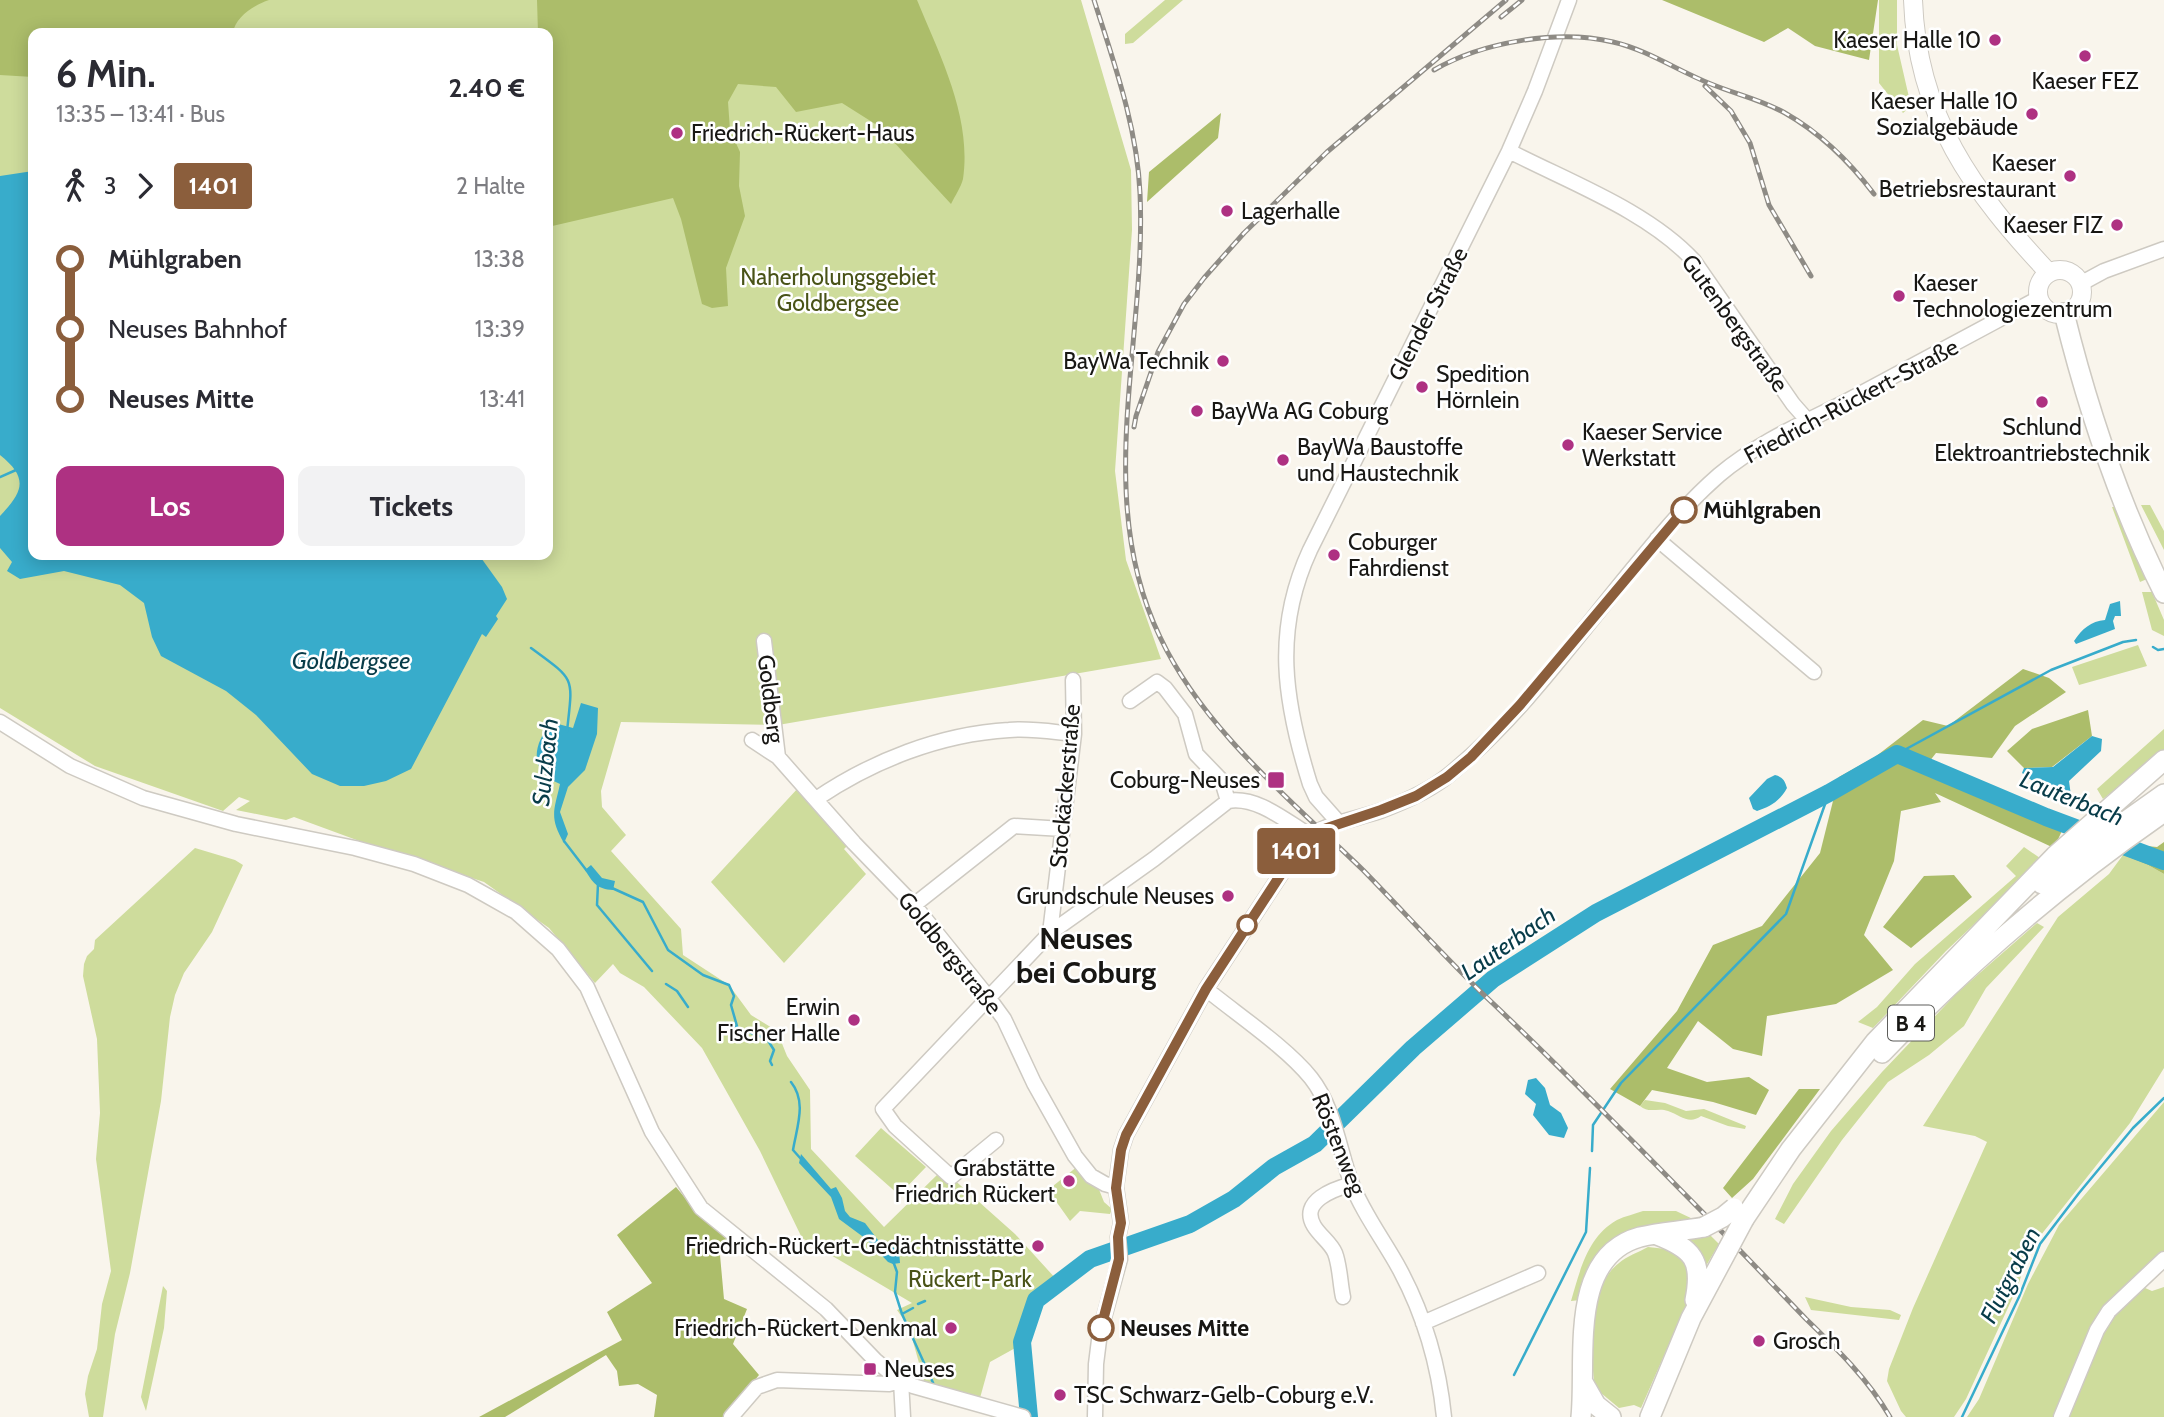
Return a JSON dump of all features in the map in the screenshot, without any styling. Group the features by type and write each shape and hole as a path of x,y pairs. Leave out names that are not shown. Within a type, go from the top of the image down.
{"highway":[{"path":"2064,313 2091,413 2114,477 2164,593"},
{"path":"1979,936 2055,856 2124,820 2164,760"},
{"name":"B 4","path":"1658,1415 1707,1313 1744,1219 1791,1149 1875,1042 1922,991 1979,936 2078,855 2164,794"},
{"name":"B 4","path":"2124,820 2164,812"},
{"name":"B 4","path":"1744,1219 1792,1166 1822,1125 1883,1052 1973,962 2043,902 2107,854 2124,820"},
{"path":"1581,1417 1586,1305 1596,1272 1616,1249 1642,1237 1704,1227 1723,1217 1744,1219"},
{"path":"1657,1235 1684,1248 1696,1262 1697,1287 1691,1318"},
{"name":"B 4","path":"1658,1415 1691,1318 1732,1253"},
{"path":"1584,1384 1596,1405 1611,1417"}],"main road":[{"path":"1913,0 1922,67 1942,127 1968,176 1995,213 2049,273"},
{"path":"2066,271 2080,284 2080,301 2074,309 2064,313 2050,312 2039,298 2040,282 2049,273 2066,271"}],"street":[{"name":"Glender Straße","path":"1339,823 1315,797 1289,699 1285,645 1293,593 1310,550 1509,151 1569,0"},
{"name":"Gutenbergstraße","path":"1509,151 1630,213 1677,243 1694,261 1793,404 1808,421"},
{"path":"2080,284 2104,271 2164,249"},
{"name":"Friedrich-Rückert-Straße","path":"1309,835 1416,796 1447,777 1471,757 1520,705 1693,499 1752,451 1924,362 2039,298"},
{"path":"1657,539 1814,672"},
{"name":"Goldberg","path":"764,641 778,757"},
{"name":"Stockäckerstraße","path":"1050,933 1074,734 1073,680"},
{"path":"1129,701 1157,682 1165,688 1185,714 1196,754 1222,780 1228,801"},
{"path":"0,722 70,766 143,798 214,818 355,848 414,864 468,885 516,912 540,930 558,949 587,987 652,1132 701,1208 826,1309 881,1367 901,1381 1023,1417"},
{"path":"816,799 877,764 936,744 1008,730 1074,734"},
{"name":"Goldbergstraße","path":"752,740 778,757 854,843 914,905 1004,1019 1034,1083 1075,1156 1091,1176 1116,1188"},
{"path":"996,1140 951,1177 895,1126 883,1109 1050,933 1228,801 1243,800 1258,805 1309,835 1206,989 1126,1135 1121,1150 1116,1188 1121,1223 1118,1237 1120,1252 1102,1324 1096,1364 1095,1417"},
{"path":"914,905 1014,826 1063,829"},
{"name":"Röstenweg","path":"1206,989 1297,1063 1313,1080 1334,1123 1352,1184 1402,1273 1423,1323 1441,1391 1444,1417"},
{"path":"1343,1297 1334,1251 1313,1224 1311,1213 1322,1196 1352,1184"},
{"path":"2061,1417 2097,1330 2109,1311 2164,1259"},
{"path":"1423,1323 1538,1273"},
{"path":"731,1417 757,1387 777,1380 889,1384 901,1381"},
{"path":"901,1381 903,1417"}],"green space":[{"name":"Naherholungsgebiet Goldbergsee","path":"0,0 1081,0 1131,170 1132,230 1115,471 1126,560 1161,659 778,725 621,722 601,791 602,807 626,835 611,851 681,929 683,955 729,985 751,1015 777,1031 787,1056 810,1090 811,1149 884,1227 939,1173 951,1177 1015,1234 1057,1280 1030,1302 1019,1346 990,1362 980,1398 924,1381 909,1327 897,1310 912,1303 802,1238 760,1151 702,1048 644,987 620,973 613,964 595,983 549,928 484,882 294,817 286,820 236,810 250,801 239,797 223,811 95,766 0,708"},
{"path":"0,0 269,0 246,12 235,28 28,28 28,77 0,75"},
{"path":"537,0 917,0 944,65 958,110 965,156 961,185 951,204 880,127 842,103 796,112 776,87 738,84 728,102 730,130 740,152 739,186 745,216 726,268 728,306 712,308 702,304 681,219 673,198 553,226 553,28 538,28"},
{"path":"1165,0 1183,0 1133,43 1125,44 1125,34"},
{"path":"1662,0 1878,0 1869,60 1815,46 1788,28 1764,42"},
{"path":"1879,0 1897,0 1897,45 1911,106 1903,113 1879,83"},
{"path":"1221,113 1218,138 1147,202 1149,172"},
{"path":"2141,505 2150,505 2164,531 2164,550"},
{"path":"2112,507 2120,507 2147,579 2140,582"},
{"path":"2142,592 2152,592 2164,620 2164,636 2152,630"},
{"path":"2138,645 2147,666 2079,685 2072,667"},
{"path":"2023,669 2049,678 2066,692 2015,726 1992,758 1936,753 1929,762 1974,793 2067,820 2054,848 1935,793 1941,802 1901,811 1894,861 1864,935 1893,970 1836,1004 1767,1016 1762,1056 1733,1049 1698,1021 1667,1068 1707,1082 1749,1077 1769,1090 1756,1115 1713,1102 1652,1090 1640,1106 1610,1089 1677,1011 1713,945 1762,926 1820,853 1839,777 1875,757 1923,720 1948,726"},
{"path":"2088,710 2092,736 2052,767 2024,768 2007,751 2032,729"},
{"path":"2164,729 2164,752 2103,799 2097,789"},
{"path":"799,787 849,844 844,849 866,874 784,963 711,882"},
{"path":"2164,842 2164,874 2123,855 2136,845 2157,847"},
{"path":"2024,847 2040,858 1873,1028 1858,1022 1877,1007 1915,964 2016,876 2006,866"},
{"path":"195,848 243,865 212,932 184,973 175,995 161,1101 130,1273 115,1334 103,1417 89,1417 85,1394 97,1349 102,1304 111,1271 96,1159 100,1113 97,1039 83,976 84,964 94,949 95,940"},
{"path":"2123,855 2164,874 2164,1068 2130,1123 2029,1250 2018,1286 1966,1399 1954,1417 1906,1417 1887,1381 1889,1369 1913,1308 1987,1142 1975,1136 1923,1126 2058,917 2109,874"},
{"path":"1954,875 1972,897 1911,948 1883,927 1924,876"},
{"path":"2037,923 2044,927 1986,988 1964,1026 1929,1055 1888,1082 1842,1140 1784,1224 1775,1219 1793,1184 1831,1131 1882,1072 1958,992"},
{"path":"1799,1089 1820,1089 1753,1179 1732,1198 1723,1188"},
{"path":"1645,1100 1665,1103 1686,1111 1704,1109 1746,1126 1745,1129 1701,1116 1692,1120 1664,1110 1647,1110 1640,1106"},
{"path":"2164,1102 2164,1253 2136,1284 2152,1291 2164,1287 2164,1417 1967,1417 1979,1399 2028,1284 2059,1225"},
{"path":"881,1128 926,1167 899,1195 855,1156"},
{"path":"1078,1166 1098,1187 1104,1202 1112,1209 1110,1214 1080,1211 1070,1221 1048,1190"},
{"path":"676,1187 701,1217 728,1240 720,1255 724,1299 747,1309 733,1344 759,1375 724,1417 654,1417 657,1395 638,1384 619,1386 617,1371 606,1355 505,1417 479,1417 622,1340 607,1312 652,1283 617,1235"},
{"path":"1643,1211 1676,1211 1695,1220 1647,1225 1617,1238 1599,1254 1592,1265 1580,1300 1571,1301 1586,1256 1598,1236 1617,1220"},
{"path":"1706,1231 1719,1244 1703,1271 1680,1237"},
{"path":"1648,1247 1675,1250 1693,1263 1688,1301 1641,1408 1634,1405 1619,1408 1595,1388 1592,1339 1596,1304 1609,1274 1622,1261"},
{"path":"163,1286 167,1291 164,1328 146,1411 141,1397"},
{"path":"1805,1297 1851,1307 1890,1310 1901,1315 1899,1320 1811,1310"}],"water":[{"name":"Goldbergsee","path":"28,172 28,560 483,560 502,587 507,599 486,637 482,634 411,769 386,781 364,786 340,786 312,774 256,715 226,691 161,656 152,637 144,603 120,585 64,571 20,579 7,571 12,562 0,548 0,516 14,500 20,486 16,471 0,455 0,176"},
{"path":"2120,601 2121,616 2115,616 2115,629 2076,644 2074,641 2084,629 2095,622 2105,620 2110,604"},
{"path":"581,703 598,708 597,734 585,770 568,787 560,812 568,834 564,843 556,827 554,814 560,784 538,765 538,748 551,722 573,728"},
{"path":"2092,736 2102,739 2101,751 2069,781 2071,796 2065,801 2055,802 2022,773 2024,768 2053,767"},
{"path":"1775,775 1784,781 1787,788 1784,793 1770,805 1757,811 1753,809 1749,798 1767,779"},
{"path":"591,865 602,878 615,881 613,890 599,887 593,882 585,870"},
{"path":"1536,1078 1545,1088 1550,1105 1561,1113 1568,1128 1564,1138 1549,1135 1533,1115 1536,1104 1525,1094 1528,1080"},
{"path":"801,1154 831,1189 836,1187 850,1217 865,1223 884,1248 891,1246 899,1251 900,1263 888,1262 866,1239 839,1219 831,1197 799,1163"}],"waterway":[{"path":"0,477 16,470"},
{"path":"1897,754 2051,670 2123,642 2136,640"},
{"path":"2153,647 2164,649"},
{"name":"Sulzbach","path":"531,648 564,674 568,681 570,699 567,731"},
{"name":"Lauterbach","path":"1029,1417 1022,1342 1036,1300 1090,1259 1190,1224 1234,1199 1274,1167 1315,1144 1413,1048 1493,979 1596,913 1829,793 1897,754 2046,817 2164,861"},
{"path":"1592,1151 1593,1125 1621,1083 1786,914 1829,793"},
{"name":"Sulzbach","path":"564,841 587,871"},
{"name":"Sulzbach","path":"598,884 597,905 652,971"},
{"name":"Sulzbach","path":"612,888 643,902 668,950 703,975 729,985 734,996 731,1005 737,1026"},
{"name":"Sulzbach","path":"666,984 677,991 688,1007"},
{"name":"Sulzbach","path":"725,1023 767,1039 774,1050 770,1061 772,1065"},
{"name":"Sulzbach","path":"791,1082 800,1106 793,1150 801,1159"},
{"name":"Flutgraben","path":"1962,1417 2019,1297 2040,1244 2133,1128 2164,1098"},
{"path":"1514,1375 1586,1232 1590,1168"},
{"name":"Sulzbach","path":"893,1261 897,1272 895,1292 902,1314 934,1385"},
{"path":"918,1304 925,1301"},
{"path":"902,1314 913,1308"}],"railway":[{"path":"1094,0 1129,119 1140,193 1137,305 1127,417 1129,529 1140,583 1160,637 1178,671 1224,733 1251,762 1363,870 1468,979 1728,1238 1862,1377 1890,1417"},
{"path":"1134,427 1158,352 1184,304 1204,278 1244,233 1327,152 1506,0"},
{"path":"1501,17 1522,0"},
{"path":"1434,70 1474,52 1521,41 1569,37 1613,42 1651,55 1711,84 1785,113 1834,149 1874,194"},
{"path":"1705,86 1731,111 1750,143 1769,205 1811,276"}],"bus line":[{"name":"1401","path":"1101,1328 1120,1252 1118,1237 1121,1214 1116,1188 1121,1150 1126,1135 1206,989 1302,842 1309,835 1321,830 1416,796 1447,777 1471,757 1520,705 1684,510"}],"place":[{"name":"Kaeser Halle 10","path":"1995,40"},
{"name":"Kaeser FEZ","path":"2085,56"},
{"name":"Kaeser Halle 10 Sozialgebäude","path":"2032,114"},
{"name":"Friedrich-Rückert-Haus","path":"677,133"},
{"name":"Kaeser Betriebsrestaurant","path":"2070,176"},
{"name":"Lagerhalle","path":"1227,211"},
{"name":"Kaeser FIZ","path":"2117,225"},
{"name":"Kaeser Technologiezentrum","path":"1899,296"},
{"name":"BayWa Technik","path":"1223,361"},
{"name":"Spedition Hörnlein","path":"1422,387"},
{"name":"Schlund Elektroantriebstechnik","path":"2042,402"},
{"name":"BayWa AG Coburg","path":"1197,411"},
{"name":"Kaeser Service Werkstatt","path":"1568,445"},
{"name":"BayWa Baustoffe und Haustechnik","path":"1283,460"},
{"name":"Mühlgraben","path":"1684,510"},
{"name":"Coburger Fahrdienst","path":"1334,555"},
{"name":"Coburg-Neuses","path":"1276,780"},
{"name":"Grundschule Neuses","path":"1228,896"},
{"name":"Erwin Fischer Halle","path":"854,1020"},
{"name":"Grabstätte Friedrich Rückert","path":"1069,1181"},
{"name":"Friedrich-Rückert-Gedächtnisstätte","path":"1038,1246"},
{"name":"Friedrich-Rückert-Denkmal","path":"951,1328"},
{"name":"Neuses Mitte","path":"1101,1328"},
{"name":"Grosch","path":"1759,1341"},
{"name":"Neuses","path":"870,1369"},
{"name":"TSC Schwarz-Gelb-Coburg e.V.","path":"1060,1395"}],"district":[{"name":"Neuses bei Coburg","path":"1086,955"}],"park label":[{"name":"Rückert-Park","path":"970,1279"}]}
